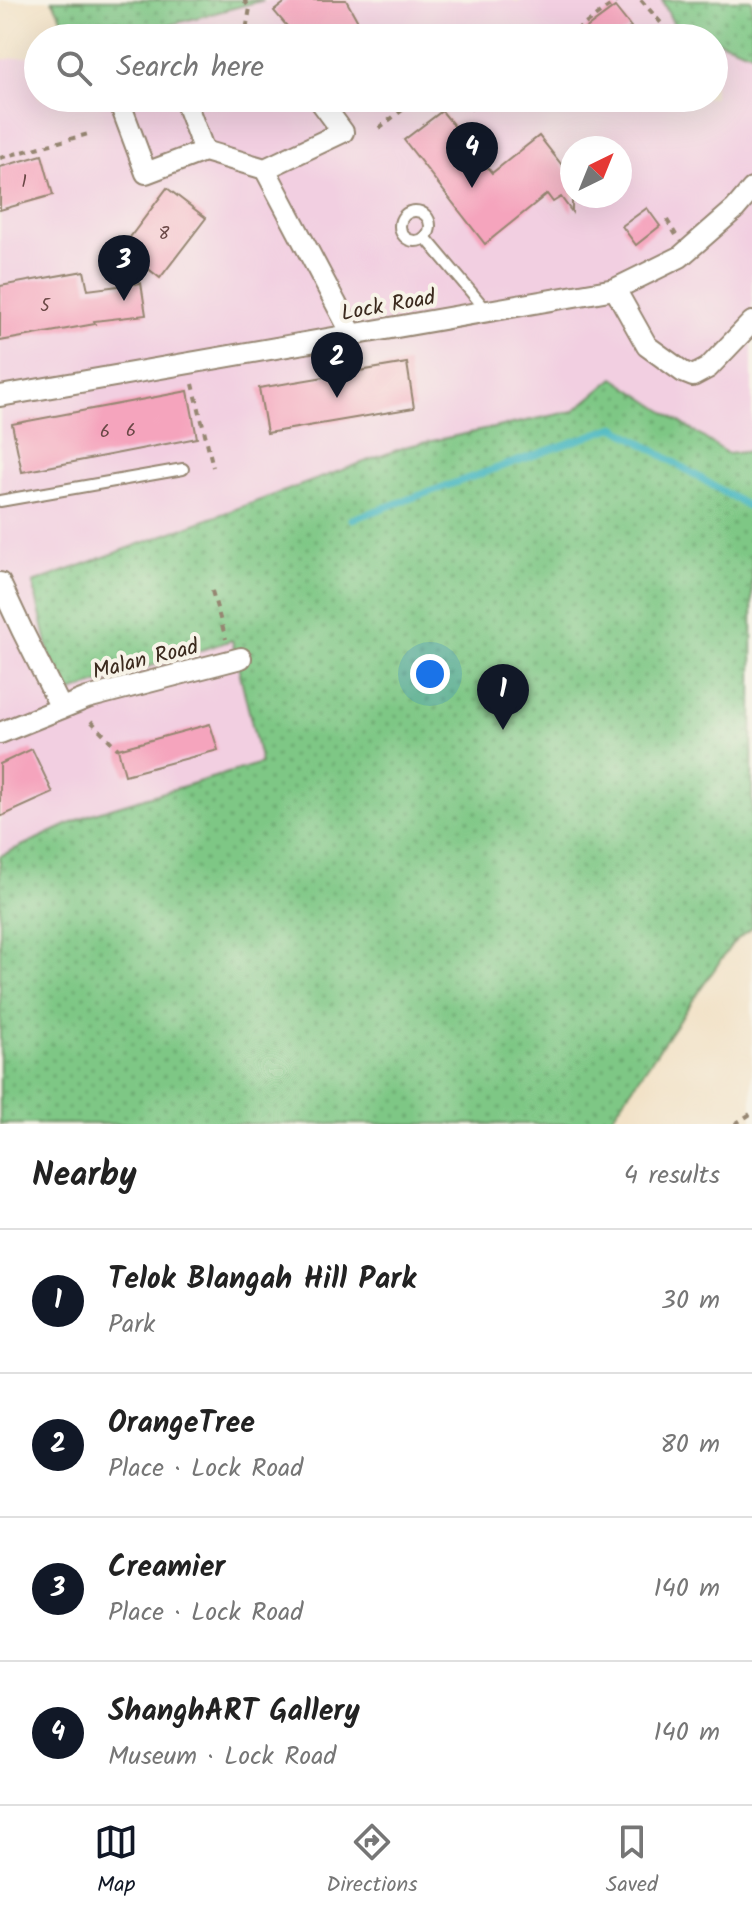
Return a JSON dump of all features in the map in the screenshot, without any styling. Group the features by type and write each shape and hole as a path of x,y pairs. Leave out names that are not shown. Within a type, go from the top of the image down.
{"street":[{"path":"123,112 146,173 204,151 265,169 343,132 328,112"},
{"path":"189,112 204,151"},
{"path":"265,169 352,334"},
{"name":"Lock Road","path":"0,396 615,289 680,257 735,209 752,189"},
{"path":"615,289 647,346 693,376 708,368 752,322"},
{"path":"0,583 61,708"},
{"name":"Malan Road","path":"0,733 87,698 236,659"}],"lane":[{"path":"425,237 487,311"},
{"path":"0,501 183,469"}],"path":[{"path":"244,0 250,8 247,24"},
{"path":"585,24 618,0"},
{"path":"641,0 662,24"},
{"path":"379,128 400,112"},
{"path":"0,158 92,133"},
{"path":"188,364 213,467"},
{"path":"212,591 236,659"},
{"path":"91,721 118,749"},
{"path":"735,1124 752,1113"}],"shaded area":[{"path":"264,0 662,0 674,24 173,24"},
{"path":"728,44 752,53 752,451 729,454 614,379 574,411 408,446 34,583 60,696 232,640 261,763 91,814 0,856 0,60 24,57 24,112 728,112"}],"green space":[{"path":"52,0 264,0 173,24 65,24"},
{"path":"662,0 752,0 752,53 728,44 728,24 674,24"},
{"path":"614,378 728,454 752,451 752,927 732,944 607,1124 0,1124 0,856 91,814 261,763 232,640 59,696 33,583 408,446 574,411"}],"building":[{"path":"288,0 346,0 359,24 285,24 274,11"},
{"path":"615,7 629,24 592,24"},
{"path":"441,112 492,173 539,136 560,163 560,198 553,202 547,194 485,244 404,140"},
{"path":"42,155 53,195 0,210 0,167"},
{"path":"167,188 206,218 160,278 122,248"},
{"path":"647,208 660,226 636,245 622,226"},
{"path":"84,271 88,290 141,283 146,315 94,321 95,324 0,341 0,286"},
{"path":"407,363 414,408 267,433 259,388"},
{"path":"188,391 197,438 22,472 12,424"},
{"path":"210,724 218,750 125,775 118,749"},
{"path":"32,749 53,793 0,817 0,764"}],"waterway":[{"path":"352,519 615,427 752,509"}],"place":[{"name":"ShanghART Gallery","path":"472,188"},
{"name":"Creamier","path":"124,301"},
{"name":"OrangeTree","path":"337,398"},
{"name":"Telok Blangah Hill Park","path":"503,730"}]}
